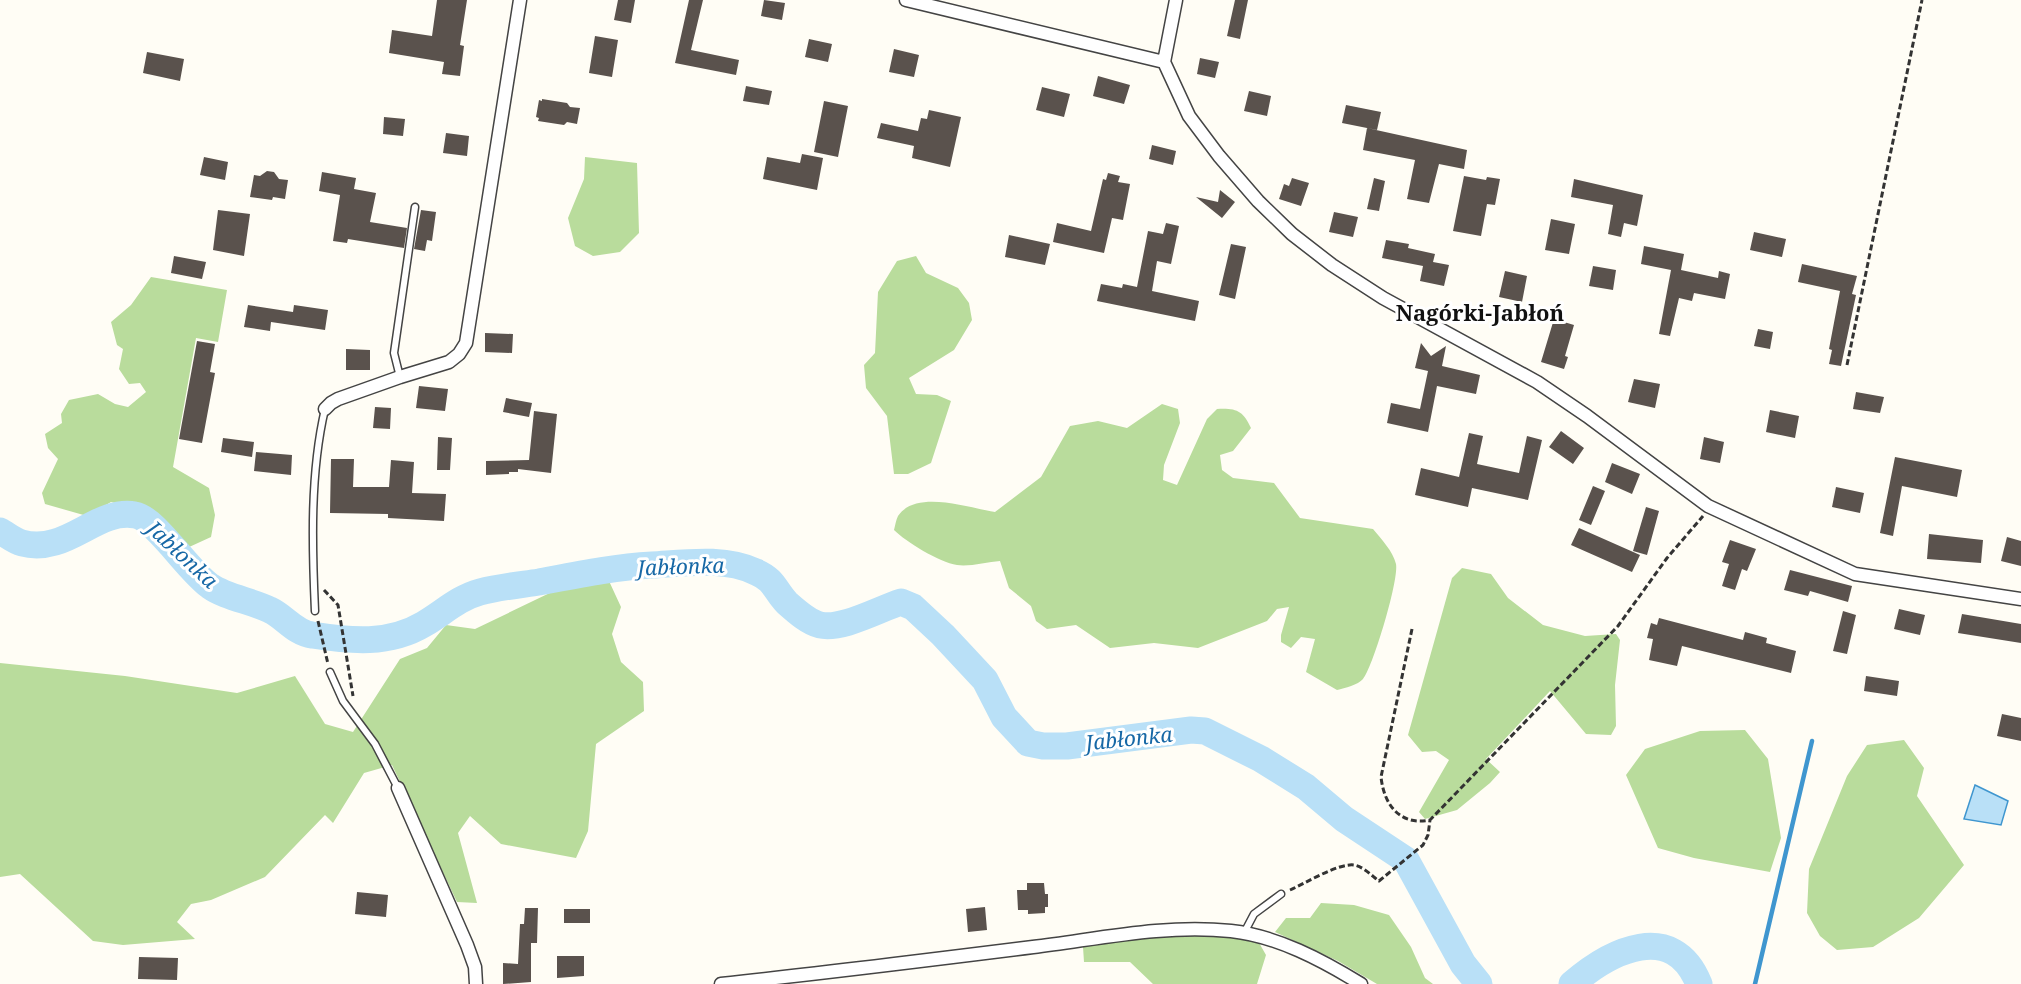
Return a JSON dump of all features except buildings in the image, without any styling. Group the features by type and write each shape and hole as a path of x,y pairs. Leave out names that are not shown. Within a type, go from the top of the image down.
{"street":[{"path":"325,409 331,402 338,399 449,362 459,354 466,343 520,0"},
{"path":"906,0 1164,62"},
{"path":"1176,0 1164,62 1189,116 1219,156 1258,201 1292,234 1332,265 1383,298 1537,382 1587,416 1708,507 1855,574 2021,599"},
{"path":"398,788 467,945 475,967 476,984"},
{"path":"722,984 1051,945 1151,930 1192,928 1244,933 1305,953 1361,984"}],"lane":[{"path":"400,377 394,353 416,207"},
{"path":"315,610 313,580 316,479 319,435 325,409"},
{"path":"330,672 343,701 375,744 398,788"},
{"path":"1244,933 1254,914 1281,894"}],"path":[{"path":"1847,365 1922,0"},
{"path":"1412,629 1381,777 1382,791 1397,814 1416,823 1430,820 1618,626 1666,558 1700,520 1708,507"},
{"path":"313,580 338,605 356,719"},
{"path":"315,610 330,672"},
{"path":"1281,894 1341,867 1354,865 1379,881 1423,845 1428,835 1430,820"}],"green space":[{"path":"585,157 637,163 639,233 620,252 593,256 575,246 568,218 584,179"},
{"path":"916,256 926,273 958,288 969,303 972,320 954,350 909,378 916,394 937,395 951,401 931,463 908,474 894,474 887,416 866,388 864,365 875,353 878,292 897,261"},
{"path":"151,277 227,290 218,342 196,338 173,467 209,488 215,515 211,537 187,548 170,529 154,517 136,509 111,502 87,516 45,504 42,493 58,459 48,448 45,434 62,423 61,414 69,400 98,394 115,404 128,407 146,392 140,383 129,384 119,369 123,349 117,345 111,322 131,305"},
{"path":"1162,404 1178,409 1180,423 1164,465 1163,480 1177,485 1207,419 1217,409 1234,410 1242,414 1251,428 1233,451 1220,455 1222,470 1233,478 1274,483 1300,518 1373,529 1386,545 1396,564 1394,587 1379,642 1361,681 1337,690 1306,672 1315,639 1301,637 1291,648 1281,642 1289,607 1277,609 1267,621 1198,648 1154,643 1110,648 1076,625 1047,629 1036,621 1031,606 1009,588 1000,561 967,565 950,563 923,551 894,530 898,516 906,508 917,503 943,502 995,512 1041,477 1070,426 1098,421 1127,428"},
{"path":"1462,568 1491,574 1508,598 1543,625 1585,636 1616,634 1620,640 1615,685 1616,726 1611,735 1586,734 1550,691 1486,759 1500,772 1490,783 1457,810 1425,819 1419,812 1449,760 1436,751 1422,752 1408,735 1452,578"},
{"path":"609,581 621,607 612,634 621,662 643,682 644,711 596,744 588,831 576,858 501,844 470,816 458,833 477,903 457,902 392,765 364,773 333,823 325,815 265,877 211,900 191,904 177,922 195,939 123,945 93,941 20,874 0,877 0,663 125,676 237,693 295,676 325,724 353,732 400,659 427,648 446,625 475,629 558,589"},
{"path":"1745,730 1768,759 1781,838 1770,872 1694,858 1658,848 1626,775 1645,749 1700,731"},
{"path":"1904,740 1924,768 1917,796 1964,865 1919,918 1873,947 1837,950 1820,936 1807,913 1809,869 1847,776 1867,745"},
{"path":"1321,903 1354,905 1389,915 1411,947 1425,978 1433,984 1377,984 1338,961 1275,932 1286,918 1310,918"},
{"path":"1148,933 1230,936 1258,941 1266,955 1257,984 1153,984 1130,962 1084,962 1083,947"}],"water":[{"path":"1975,785 2008,801 2001,825 1964,819"}],"waterway":[{"name":"Jabłonka","path":"0,531 19,542 38,545 67,538 107,518 135,515 152,525 192,569 216,590 270,610 306,634 341,639 370,640 411,631 465,598 487,590 609,569 678,563 731,564 756,572 771,582 783,599 798,613 820,625 829,626 849,622 901,602 913,607 985,680 1004,717 1028,743 1043,746 1067,746 1191,730 1205,731 1261,759 1306,787 1344,819 1406,860 1463,964 1479,984"},
{"path":"1755,984 1812,741"},
{"name":"Jabłonka","path":"1572,984 1604,961 1622,952 1640,947 1657,947 1674,952 1688,964 1699,984"}],"district":[{"name":"Nagórki-Jabłoń","path":"1480,313"}]}
